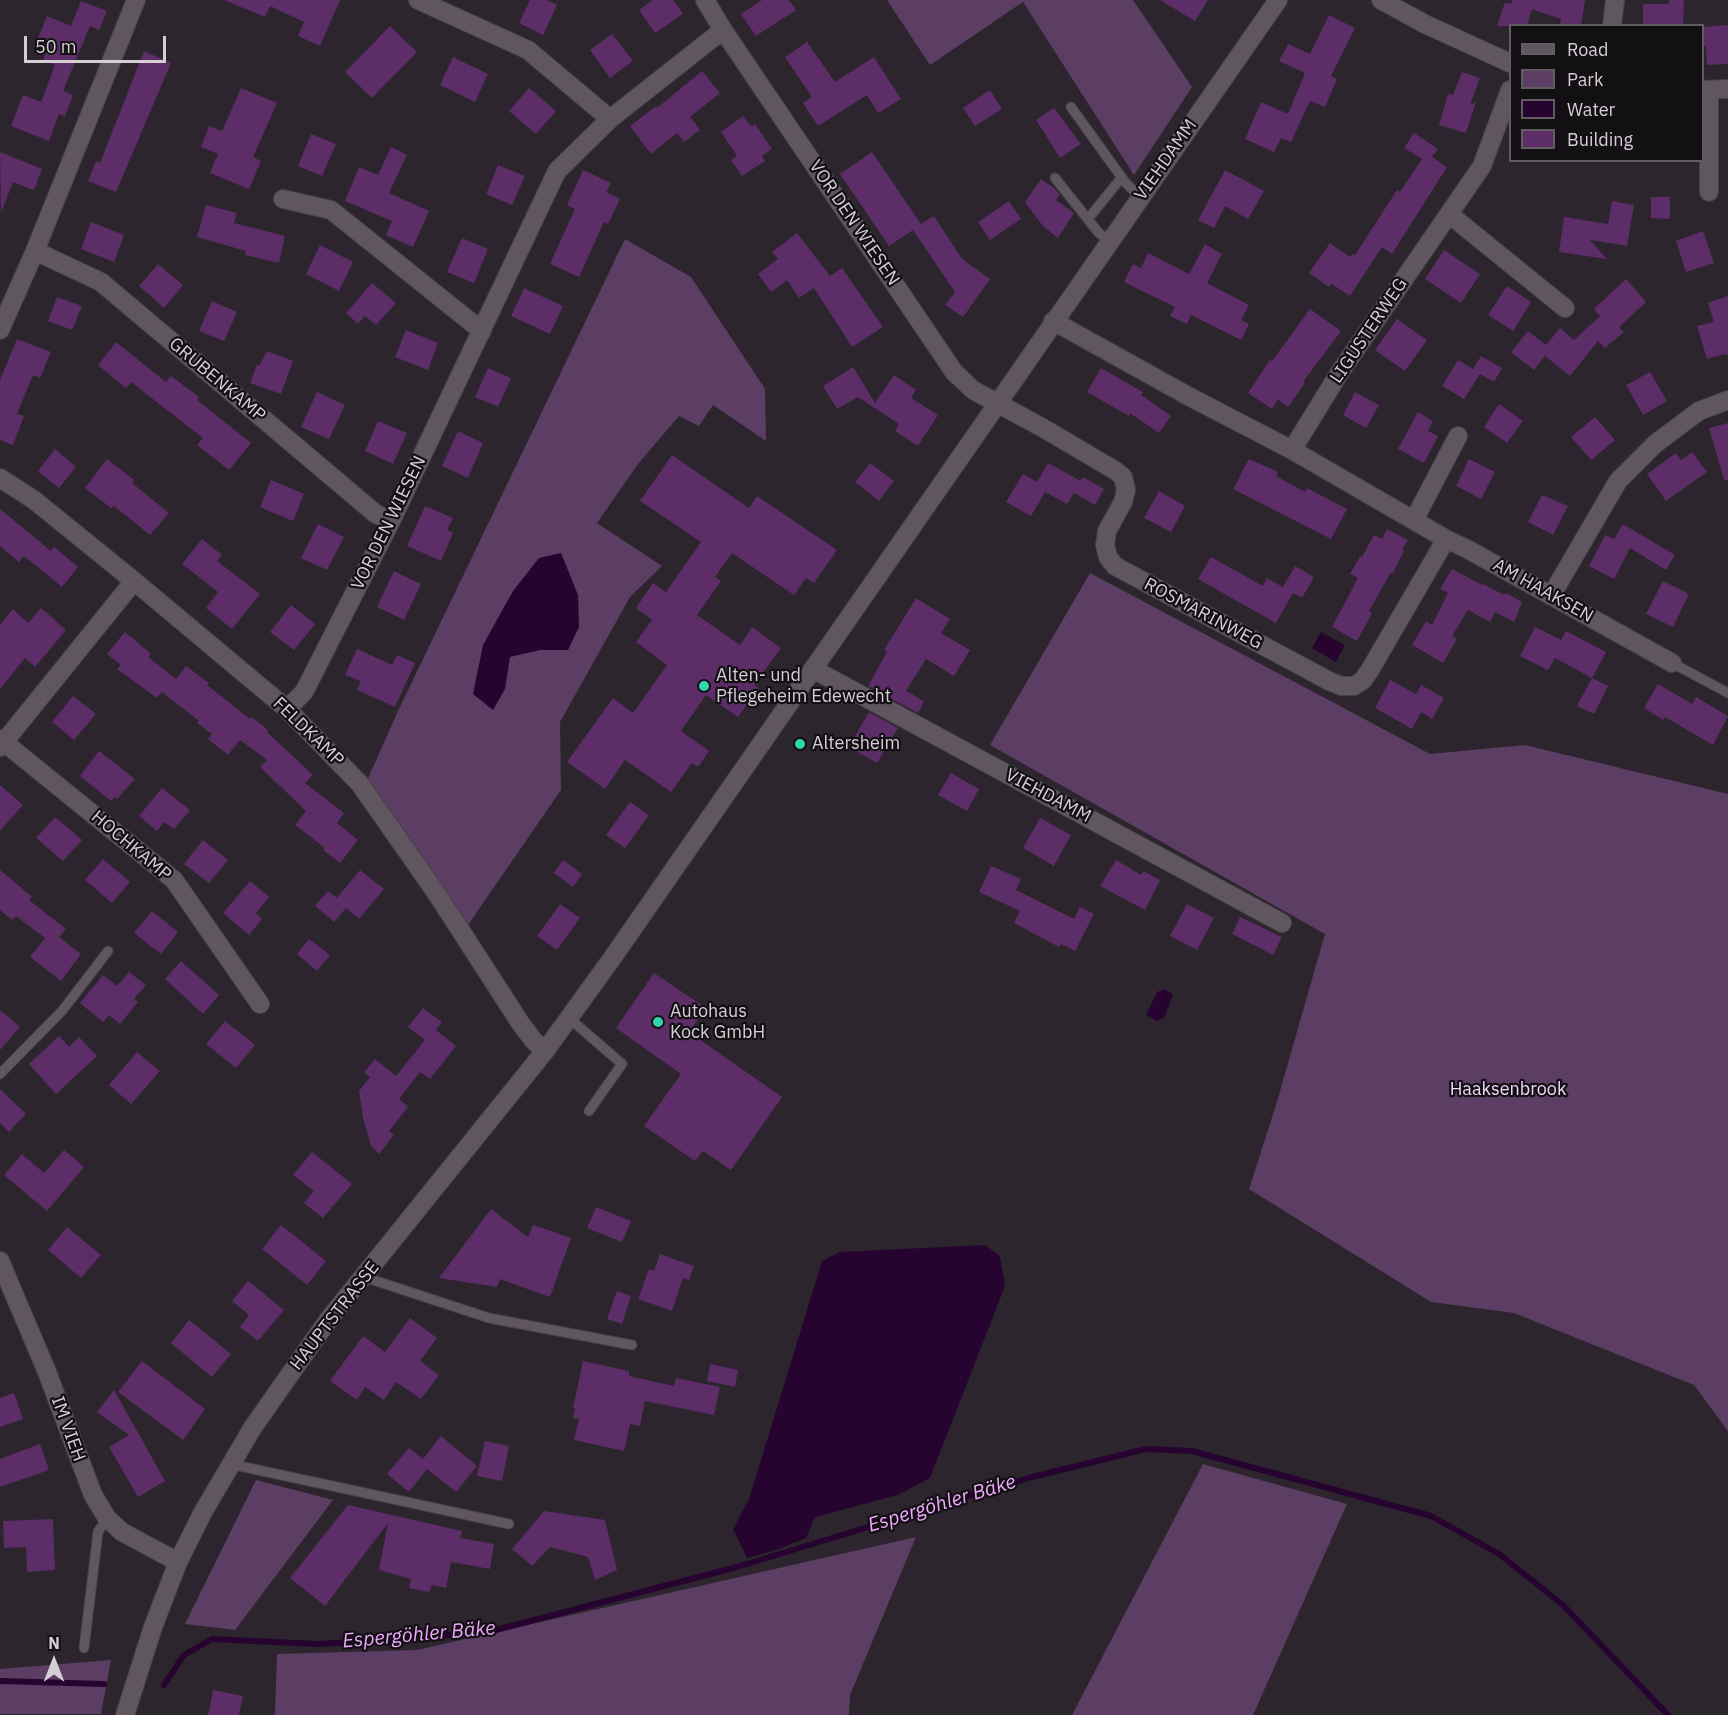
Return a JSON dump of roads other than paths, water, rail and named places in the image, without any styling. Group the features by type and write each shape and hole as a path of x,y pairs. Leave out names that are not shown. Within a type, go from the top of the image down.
{"street":[{"path":"0,330 35,251 136,0"},
{"path":"418,0 528,51 610,119"},
{"name":"VOR DEN WIESEN","path":"705,0 954,372 973,390 998,402"},
{"name":"VIEHDAMM","path":"614,957 1053,321 1278,0"},
{"path":"1381,0 1425,24 1509,63"},
{"path":"1612,24 1615,0"},
{"name":"VOR DEN WIESEN","path":"288,709 304,692 391,521 557,171 610,119 723,30"},
{"path":"1709,192 1706,90 1728,89"},
{"name":"LIGUSTERWEG","path":"1292,450 1340,372 1482,166 1509,93"},
{"path":"283,198 331,210 482,331"},
{"path":"1449,214 1565,308"},
{"name":"GRUBENKAMP","path":"35,251 100,282 376,514 391,521"},
{"name":"AM HAAKSEN","path":"1053,321 1190,397 1292,450 1446,539 1672,663"},
{"path":"1551,596 1618,481 1655,444 1699,411 1728,400"},
{"name":"ROSMARINWEG","path":"998,402 1123,477 1126,490 1123,502 1107,531 1105,545 1108,556 1115,566 1341,686 1354,686 1363,680 1446,539"},
{"path":"1414,520 1458,436"},
{"name":"FELDKAMP","path":"0,478 34,500 288,709 360,784 435,891 521,1024 545,1051"},
{"path":"1,742 134,581"},
{"name":"VIEHDAMM","path":"813,669 1282,923"},
{"name":"HOCHKAMP","path":"1,742 174,880 260,1004"},
{"name":"HAUPTSTRASSE","path":"126,1715 153,1627 178,1562 230,1464 279,1388 329,1319 545,1051 614,957"},
{"name":"IM VIEH","path":"0,1261 47,1372 93,1495 107,1518 122,1532 178,1562"}],"lane":[{"path":"1071,107 1122,177 1140,197"},
{"path":"1088,219 1122,177"},
{"path":"1055,178 1098,232 1109,241"},
{"path":"1672,663 1728,693"},
{"path":"0,1074 62,1011 108,951"},
{"path":"569,1018 622,1064 589,1111"},
{"path":"364,1277 489,1318 632,1345"},
{"path":"230,1464 509,1524"},
{"path":"84,1648 98,1532 107,1518"}],"water":[{"path":"561,553 578,595 579,627 568,650 540,650 510,657 505,689 493,710 473,694 483,645 513,591 539,558"},
{"path":"1321,632 1345,645 1336,662 1312,648"},
{"path":"1165,989 1173,995 1164,1018 1157,1021 1146,1015 1157,992"},
{"path":"985,1245 1000,1256 1005,1286 930,1478 898,1495 815,1517 806,1538 747,1558 733,1529 749,1499 822,1261 840,1252"}],"waterway":[{"name":"Espergöhler Bäke","path":"164,1685 184,1655 212,1639 317,1644 492,1631 737,1567 1032,1477 1146,1449 1192,1451 1431,1516 1499,1554 1563,1605 1668,1715"},
{"name":"Espergöhler Bäke","path":"0,1681 104,1684"}],"place":[{"name":"Alten- und Pflegeheim Edewecht","path":"704,686"},
{"name":"Altersheim","path":"800,744"},
{"name":"Autohaus Kock GmbH","path":"658,1022"}],"park label":[{"name":"Haaksenbrook","path":"1508,1090"}]}
